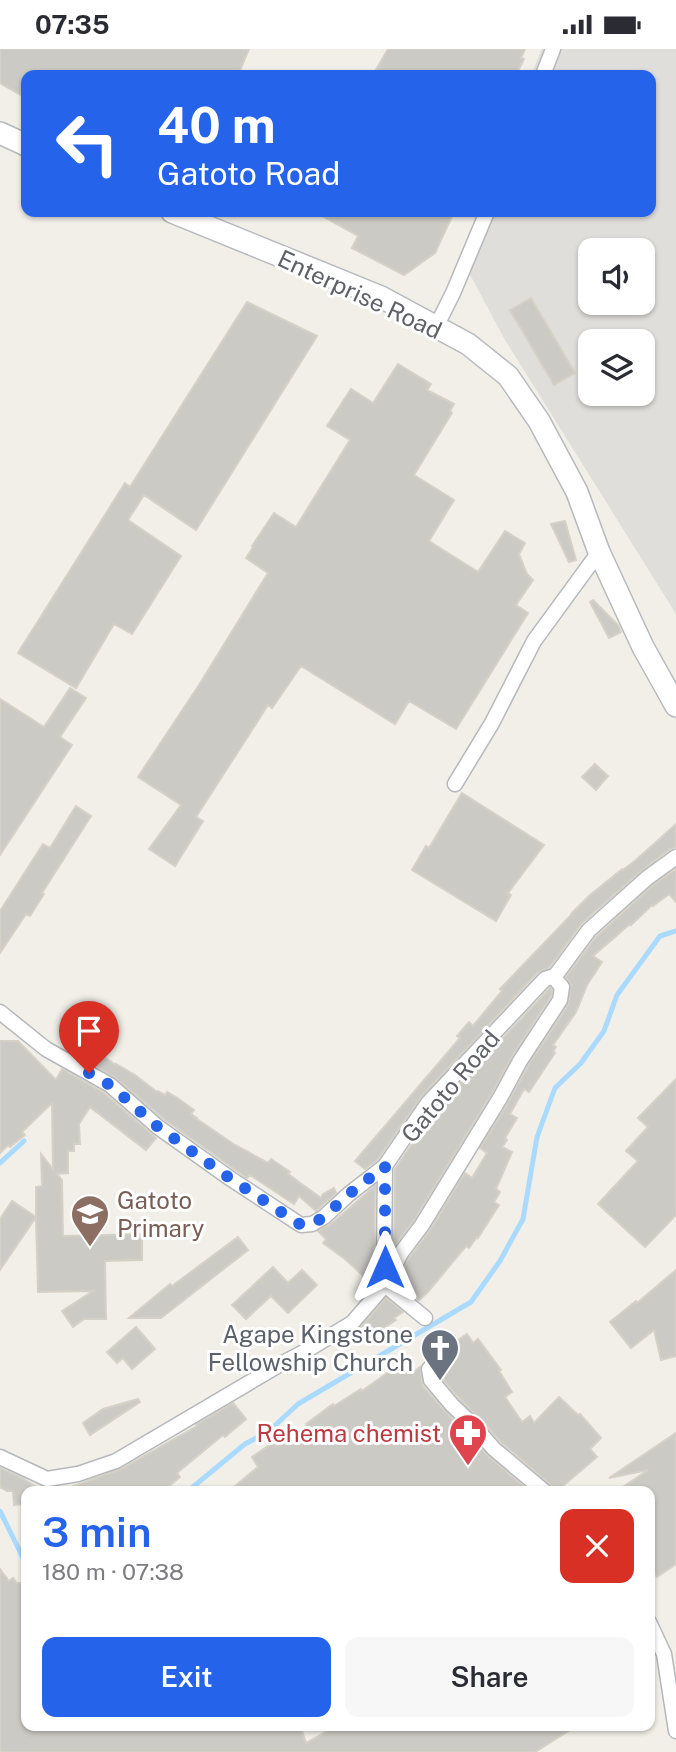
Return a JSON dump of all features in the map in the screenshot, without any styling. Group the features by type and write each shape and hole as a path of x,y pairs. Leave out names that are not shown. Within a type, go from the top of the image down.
{"main road":[{"path":"0,133 21,143"},
{"name":"Enterprise Road","path":"184,217 381,297 468,344 508,376 539,421 578,492 599,552 643,647 676,706"}],"street":[{"path":"545,70 554,49"},
{"path":"436,327 485,217"},
{"path":"455,784 492,723 534,641 599,552"},
{"name":"Gatoto Road","path":"0,1012 46,1049 110,1085 158,1127 231,1179 301,1225 312,1224 385,1166 428,1103 545,979 555,976 589,930 647,878 676,857"},
{"path":"0,1457 47,1479 78,1474 116,1461 352,1322 388,1279 394,1264 422,1225 520,1061 560,1000 562,987 555,976"},
{"path":"385,1166 384,1261 388,1279 425,1318"},
{"path":"449,1341 441,1357 429,1369 432,1380 494,1449 538,1486"},
{"path":"655,1635 664,1654 676,1731"}],"shaded area":[{"path":"542,49 676,49 676,614 505,340 460,256 476,217 656,217 656,70 533,70"}],"building":[{"path":"0,49 249,49 240,70 21,70 21,95 0,83"},
{"path":"388,49 525,49 518,70 376,70"},
{"path":"324,217 452,217 435,253 404,275 352,248 358,236"},
{"path":"531,298 575,373 554,385 510,310"},
{"path":"247,302 317,336 196,530 144,495 128,520 181,556 132,634 114,624 76,688 18,653 125,483 130,487"},
{"path":"398,364 431,384 427,390 454,404 450,411 452,413 414,475 454,500 429,541 478,572 505,531 525,543 519,554 527,574 533,580 516,605 528,613 456,729 409,701 395,724 301,666 272,708 268,705 196,817 203,821 175,866 149,849 181,805 138,777 268,573 246,558 252,546 274,513 296,527 350,440 327,426 351,389 373,403"},
{"path":"565,521 576,560 569,562 551,524"},
{"path":"593,600 618,625 621,632 609,638 590,602"},
{"path":"70,688 86,698 60,737 72,745 0,855 0,699 44,727"},
{"path":"595,764 608,776 596,790 582,777"},
{"path":"462,793 544,845 508,893 511,895 496,921 412,870 426,846 429,848"},
{"path":"76,806 91,816 30,916 26,914 0,953 0,911 43,844 50,848"},
{"path":"676,824 676,847 641,871 582,923 549,968 538,972 421,1097 378,1159 365,1169 355,1161 460,1038 457,1036 469,1022 473,1026 502,991 500,989 571,914"},
{"path":"676,869 676,902 669,894 652,905 593,956 602,962 587,985 576,1012 553,1045 556,1047 553,1051 555,1053 529,1092 524,1089 510,1114 517,1118 502,1147 512,1152 496,1189 500,1192 494,1202 499,1205 478,1238 469,1248 466,1246 419,1300 397,1282 409,1258 430,1230 465,1173 472,1178 487,1153 480,1148 568,1005 571,985 566,977 596,937 653,885"},
{"path":"550,988 551,996 414,1220 394,1247 395,1169 436,1109"},
{"path":"76,1038 157,1092 165,1095 167,1092 176,1097 194,1110 191,1114 197,1119 235,1145 268,1163 271,1159 321,1198 334,1188 336,1193 316,1211 299,1196 294,1204 250,1175 247,1178 164,1119 116,1078 68,1050"},
{"path":"0,1041 18,1041 56,1080 62,1069 104,1093 156,1138 146,1150 90,1107 79,1124 80,1144 74,1144 74,1151 68,1151 68,1173 57,1174 62,1180 63,1236 142,1234 142,1260 105,1261 106,1319 84,1319 73,1327 62,1311 93,1291 38,1292 36,1187 42,1186 41,1154 53,1169 52,1103 22,1132 25,1135 0,1153"},
{"path":"676,1079 676,1215 645,1247 598,1204 638,1161 626,1151 648,1127 638,1118"},
{"path":"375,1186 374,1261 379,1275 371,1287 372,1284 345,1259 323,1243 326,1239 318,1231 331,1224"},
{"path":"12,1201 36,1217 0,1270 0,1219"},
{"path":"238,1237 248,1250 161,1318 129,1318 170,1284 172,1286"},
{"path":"273,1267 288,1283 302,1270 317,1285 288,1313 271,1296 246,1319 232,1305"},
{"path":"676,1270 676,1356 661,1360 654,1330 631,1348 610,1322"},
{"path":"386,1298 403,1312 379,1331 377,1328 364,1337 359,1329"},
{"path":"136,1327 155,1349 132,1369 123,1358 117,1363 107,1352"},
{"path":"467,1334 473,1343 478,1339 501,1370 499,1371 512,1392 505,1397 522,1422 530,1416 534,1423 559,1397 580,1414 601,1438 590,1449 597,1457 563,1486 551,1486 501,1442 440,1376 439,1372 457,1348 458,1340"},
{"path":"404,1361 412,1373 420,1367 423,1386 488,1456 523,1486 235,1486 258,1467 252,1457 274,1442 276,1446 307,1426 306,1424 333,1404 334,1406 361,1389 362,1391"},
{"path":"138,1399 140,1402 90,1435 83,1423 103,1409"},
{"path":"233,1403 246,1419 177,1473 180,1477 169,1486 74,1486 121,1469"},
{"path":"676,1433 676,1564 657,1577 655,1486 624,1486 648,1470 609,1478"},
{"path":"0,1468 35,1486 21,1486 21,1504 14,1505 13,1491 0,1487"},
{"path":"0,1569 9,1581 13,1578 17,1583 21,1583 21,1731 302,1731 306,1743 327,1731 568,1731 535,1752 0,1752"}],"waterway":[{"path":"194,1486 245,1444 269,1431 298,1404 471,1302 500,1261 523,1219 537,1137 555,1088 581,1063 604,1031 617,995 660,936 676,931"},
{"path":"0,1163 24,1141"},
{"path":"0,1511 21,1554"}],"place":[{"name":"Gatoto Primary","path":"90,1248"},
{"name":"Agape Kingstone Fellowship Church","path":"440,1382"},
{"name":"Rehema chemist","path":"468,1467"}],"route":[{"path":"89,1073 110,1085 158,1127 301,1225 312,1224 324,1217 385,1166 385,1267"}]}
